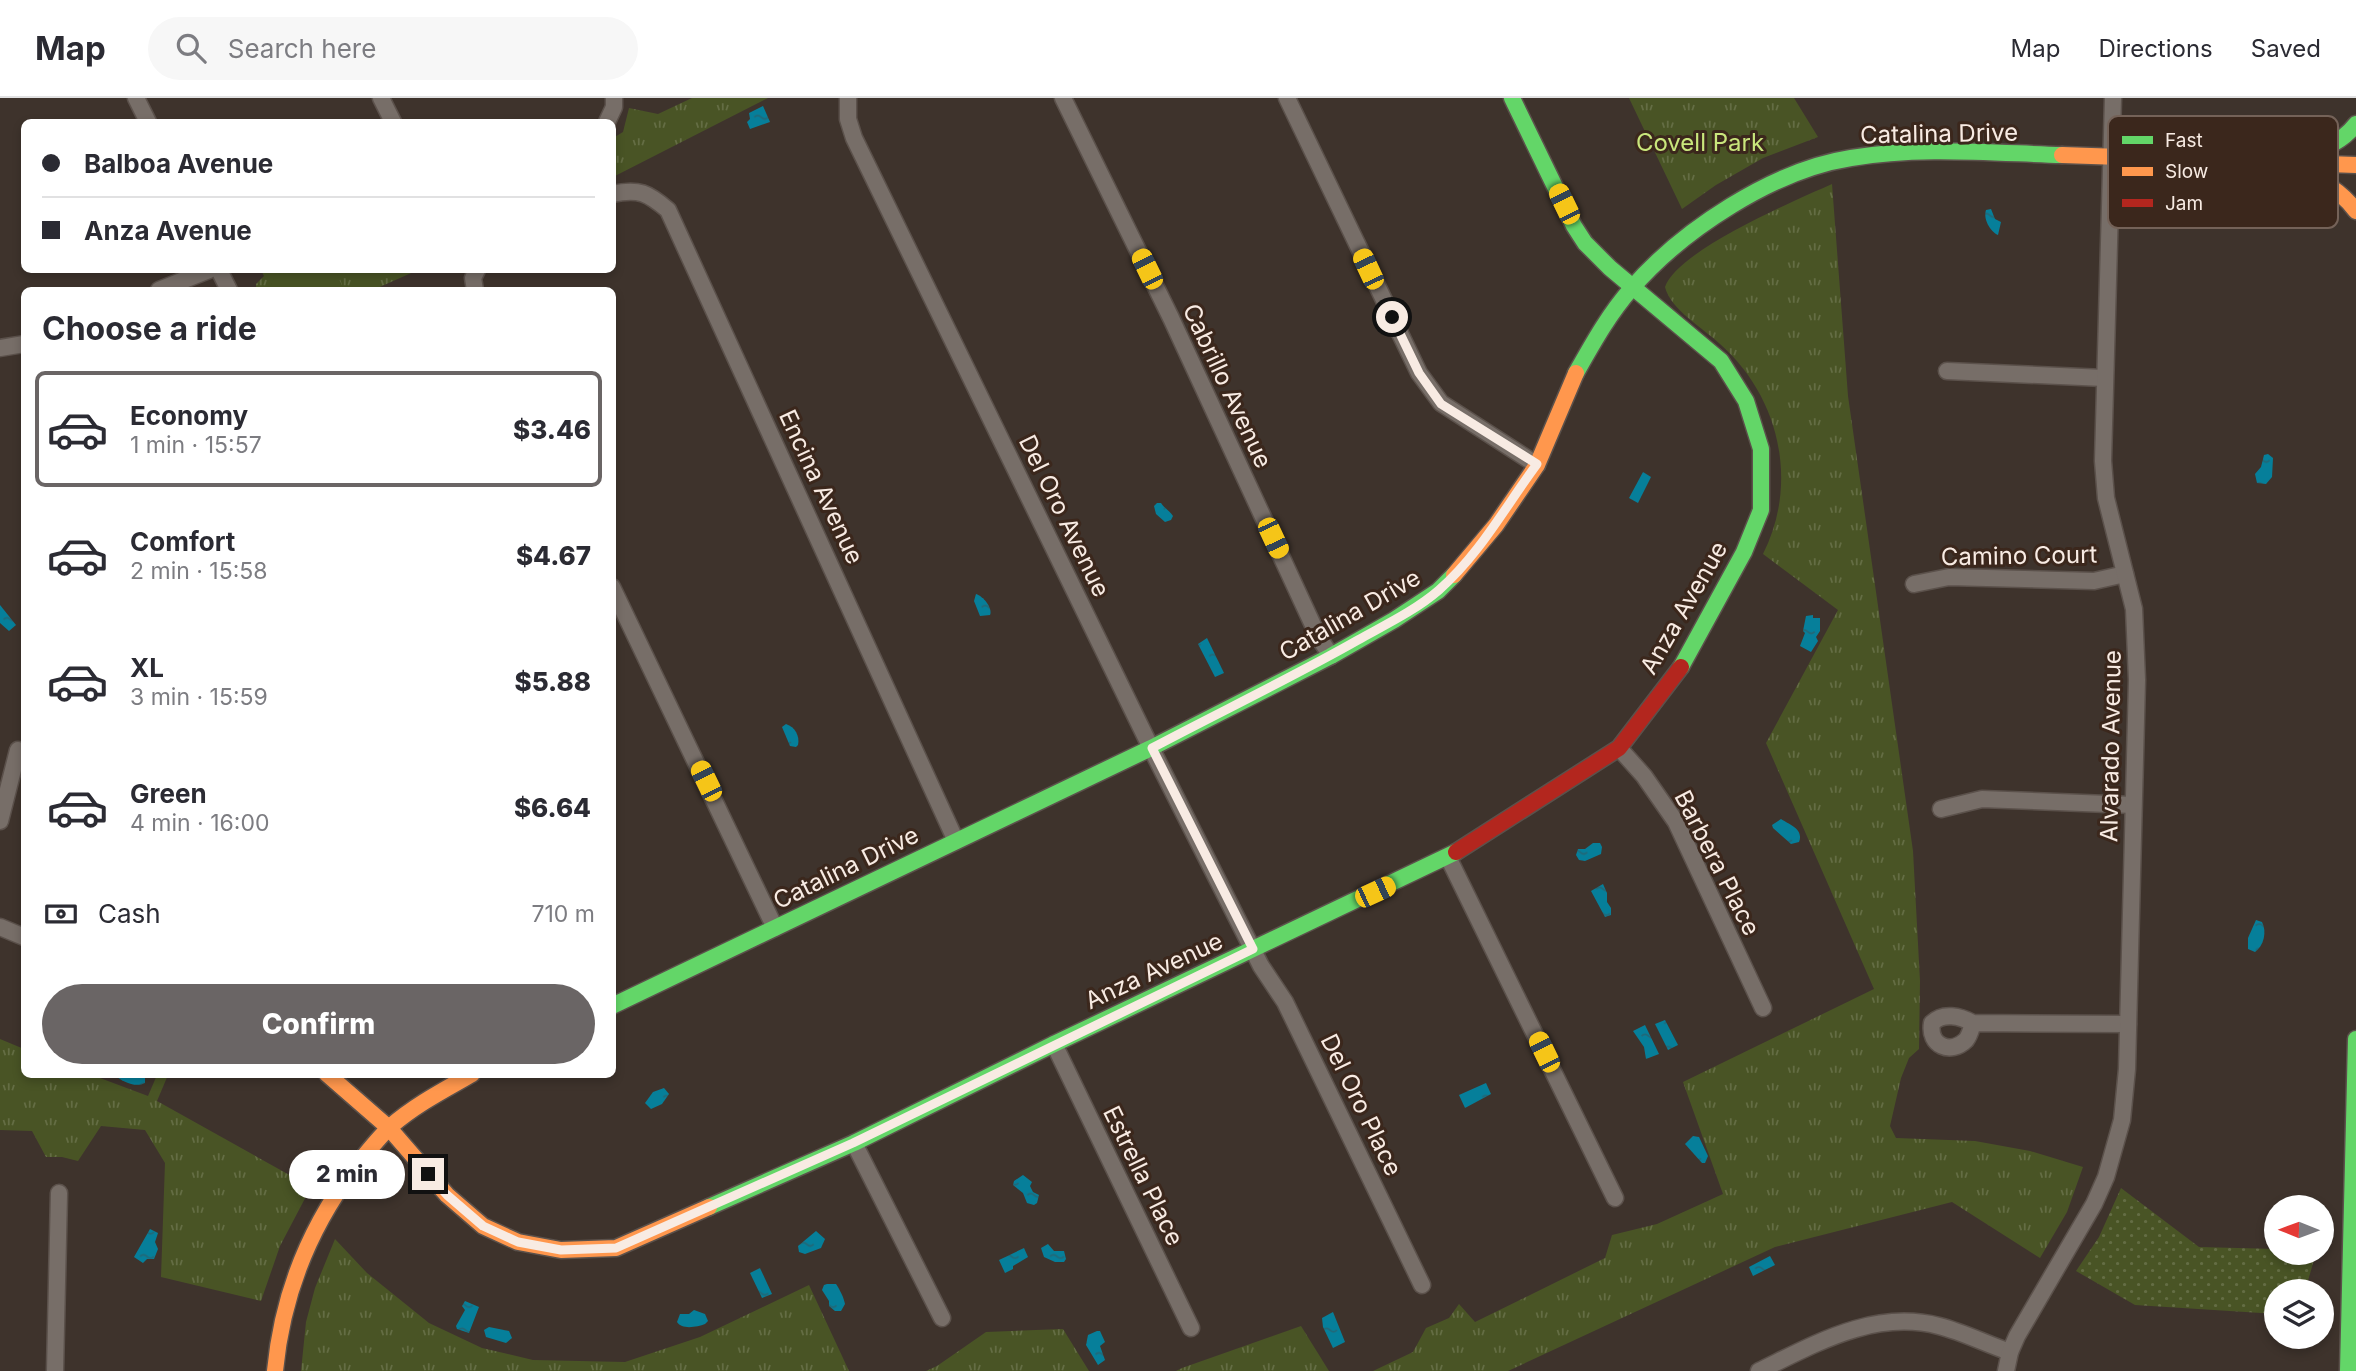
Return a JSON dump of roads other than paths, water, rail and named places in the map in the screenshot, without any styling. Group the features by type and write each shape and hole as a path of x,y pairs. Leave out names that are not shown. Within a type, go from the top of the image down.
{"street":[{"path":"136,98 146,119"},
{"path":"381,98 392,119"},
{"path":"608,119 614,107 614,98"},
{"name":"Del Oro Avenue","path":"848,98 848,119 854,138 1253,949"},
{"name":"Cabrillo Avenue","path":"1063,98 1171,318 1318,636 1331,656"},
{"path":"1287,98 1419,373 1441,404 1537,464"},
{"name":"Anza Avenue","path":"332,1078 389,1128 447,1195 483,1226 518,1242 561,1250 616,1248 853,1143 1054,1044 1448,858 1619,748 1678,672 1744,552 1761,510 1761,449 1746,401 1721,361 1632,288 1585,243 1574,226 1512,98"},
{"name":"Alvarado Avenue","path":"2112,116 2113,98"},
{"path":"2338,140 2356,124"},
{"name":"Catalina Drive","path":"616,1004 1152,748 1331,656 1438,591 1475,552 1537,464 1577,371 1603,326 1632,288 1679,242 1720,212 1786,177 1848,158 1929,151 2108,157"},
{"name":"Catalina Drive","path":"2338,164 2356,164"},
{"name":"Encina Avenue","path":"616,193 630,190 650,195 668,210 956,841"},
{"path":"2338,190 2356,211"},
{"name":"Alvarado Avenue","path":"2006,1371 2010,1352 2094,1204 2106,1177 2122,1120 2127,1069 2137,680 2136,623 2104,482 2108,228"},
{"path":"166,287 202,273"},
{"path":"0,348 21,344"},
{"path":"1947,371 2104,378"},
{"name":"Camino Court","path":"1914,584 1949,577 2094,581 2125,574"},
{"path":"616,595 775,928"},
{"name":"Barbera Place","path":"1619,748 1644,776 1676,822 1763,1008"},
{"path":"0,821 18,750"},
{"path":"1941,809 1982,799 2133,805"},
{"path":"1448,858 1615,1198"},
{"path":"0,928 21,936"},
{"name":"Del Oro Place","path":"1253,949 1285,1002 1422,1285"},
{"path":"1973,1023 2128,1024"},
{"path":"2348,1371 2356,1039"},
{"name":"Estrella Place","path":"1054,1044 1191,1328"},
{"path":"275,1371 278,1336 287,1296 303,1251 330,1203 389,1128 415,1107 465,1078"},
{"path":"853,1143 942,1318"},
{"path":"55,1371 59,1193"},
{"path":"1759,1371 1842,1332 1885,1323 1936,1325 2010,1352"}],"water":[{"path":"763,106 770,122 750,129 747,122 750,119 749,113"},
{"path":"1991,209 1995,219 2001,222 1998,235 1986,221 1986,210"},
{"path":"2268,454 2273,458 2272,477 2266,484 2257,483 2255,474 2261,467 2264,455"},
{"path":"1643,472 1651,477 1638,503 1629,498"},
{"path":"1161,503 1173,516 1171,520 1165,522 1156,514 1154,506"},
{"path":"976,594 987,603 990,615 980,616 974,601"},
{"path":"0,605 16,625 9,631 0,623"},
{"path":"1813,615 1813,618 1820,618 1820,631 1816,637 1818,641 1811,652 1800,646 1805,633 1803,631 1806,616"},
{"path":"1207,638 1224,673 1215,677 1198,644"},
{"path":"786,724 792,727 797,735 796,747 790,746 782,727"},
{"path":"1781,819 1798,831 1799,842 1791,844 1773,828 1772,825"},
{"path":"1593,843 1600,843 1601,854 1585,861 1579,860 1576,855 1578,849 1585,849"},
{"path":"1603,884 1611,908 1611,915 1605,917 1591,891"},
{"path":"2256,920 2262,922 2264,934 2261,946 2255,952 2248,949 2248,938"},
{"path":"1665,1020 1678,1045 1668,1050 1655,1024"},
{"path":"1645,1025 1659,1054 1646,1059 1644,1047 1633,1031"},
{"path":"119,1078 145,1078 145,1083 129,1084"},
{"path":"1486,1083 1491,1094 1465,1108 1459,1095"},
{"path":"664,1088 669,1094 662,1104 651,1109 645,1103 653,1092"},
{"path":"1693,1136 1699,1137 1708,1156 1705,1163 1685,1144"},
{"path":"1023,1175 1032,1182 1030,1186 1033,1192 1039,1195 1034,1205 1027,1203 1023,1193 1013,1185 1014,1181"},
{"path":"150,1229 158,1233 155,1242 158,1249 154,1259 147,1259 143,1263 134,1257"},
{"path":"816,1231 825,1239 821,1248 805,1254 799,1252 798,1246"},
{"path":"1048,1244 1054,1251 1064,1251 1064,1262 1055,1262 1044,1257 1041,1248"},
{"path":"1024,1248 1028,1257 1005,1273 999,1260"},
{"path":"1770,1256 1775,1265 1753,1276 1749,1267"},
{"path":"760,1268 772,1294 762,1298 750,1273"},
{"path":"827,1284 836,1284 840,1291 845,1304 841,1311 835,1311 829,1306 822,1290"},
{"path":"465,1301 479,1307 469,1333 457,1329 456,1326 465,1310 462,1306"},
{"path":"694,1310 705,1314 708,1321 698,1326 679,1325 677,1322 680,1314 689,1314"},
{"path":"1333,1312 1345,1342 1333,1348 1323,1327 1322,1318"},
{"path":"489,1327 509,1331 512,1338 506,1343 486,1337 484,1330"},
{"path":"1100,1331 1105,1342 1100,1346 1105,1360 1098,1365 1086,1345 1088,1335"}],"park label":[{"name":"Covell Park","path":"1700,143"}]}
